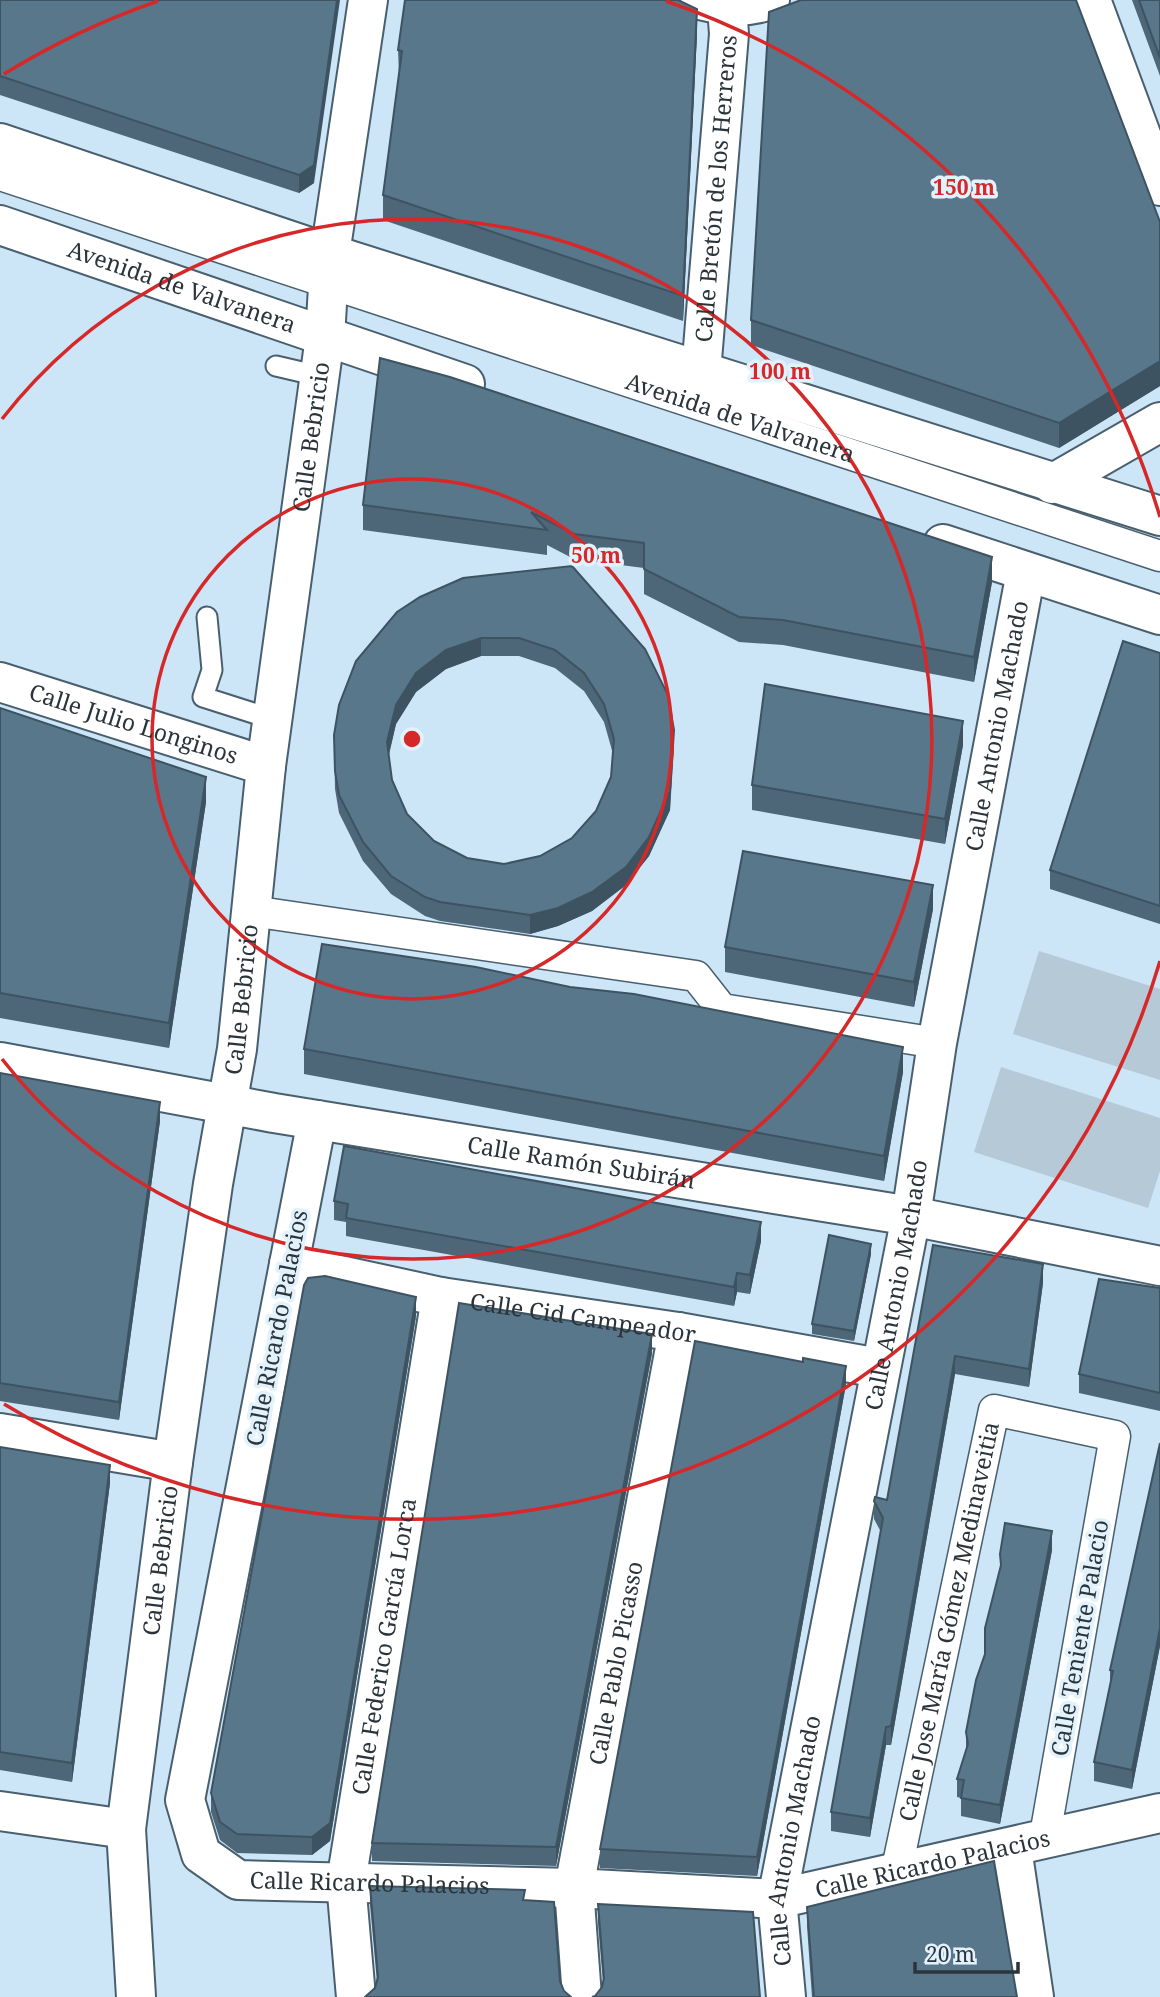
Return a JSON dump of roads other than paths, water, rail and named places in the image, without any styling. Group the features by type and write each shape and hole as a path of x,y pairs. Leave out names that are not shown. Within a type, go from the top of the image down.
{"street":[{"name":"Calle Bebricio","path":"136,1997 126,1829 173,1462 226,1105 237,1049 266,766 368,0"},
{"path":"714,3 755,5 770,0"},
{"path":"1091,0 1160,187"},
{"name":"Calle Bretón de los Herreros","path":"701,372 729,34 714,3"},
{"name":"Avenida de Valvanera","path":"0,143 330,270 1160,556"},
{"name":"Avenida de Valvanera","path":"0,175 330,270 701,372 1160,516"},
{"name":"Avenida de Valvanera","path":"0,225 497,395"},
{"path":"1052,484 1160,422"},
{"path":"907,532 1160,615"},
{"name":"Calle Antonio Machado","path":"786,1997 777,1899 879,1368 911,1216 937,1043 1026,572"},
{"name":"Calle Julio Longinos","path":"0,682 266,766"},
{"path":"251,911 696,976 722,1009 937,1043"},
{"name":"Calle Ramón Subirán","path":"0,1062 226,1105 911,1216 1160,1266"},
{"name":"Calle Ricardo Palacios","path":"317,1120 186,1800 201,1854 238,1880 574,1888 777,1899 1160,1813"},
{"name":"Calle Cid Campeador","path":"289,1264 441,1297 678,1332 879,1368"},
{"name":"Calle Federico García Lorca","path":"356,1997 346,1882 441,1297"},
{"name":"Calle Pablo Picasso","path":"582,1997 574,1888 678,1332"},
{"name":"Calle Jose María Gómez Medinaveitia","path":"896,1873 994,1410 1115,1436"},
{"path":"0,1433 173,1462"},
{"name":"Calle Teniente Palacio","path":"1028,1844 1115,1436"},
{"path":"0,1811 126,1829"},
{"path":"1028,1844 1034,1997"}],"lane":[{"path":"276,366 319,376"},
{"path":"207,617 212,670 203,697 272,719"}]}
